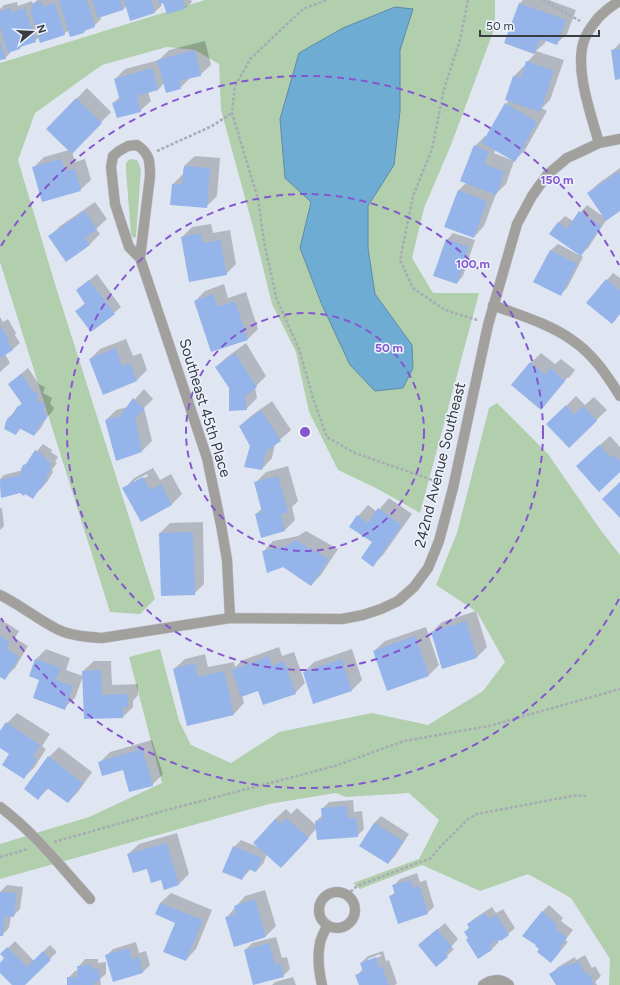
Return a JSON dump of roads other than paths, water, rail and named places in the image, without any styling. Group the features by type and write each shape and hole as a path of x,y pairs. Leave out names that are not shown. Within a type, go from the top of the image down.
{"street":[{"path":"599,142 582,79 581,55 584,40 590,28 602,14 620,2"},
{"name":"242nd Avenue Southeast","path":"0,595 14,602 60,631 82,637 102,638 230,618 342,619 363,615 398,601 414,587 428,568 439,541 453,488 493,305 517,224 532,196 547,175 567,158 599,142 620,138"},
{"name":"Southeast 45th Place","path":"140,258 150,176 148,155 137,145 128,146 113,156 111,167 115,204 130,247 140,258 208,458 227,560 230,618"},
{"path":"493,305 558,331 573,340 598,363 620,396"},
{"path":"0,807 12,816 41,845 90,899"},
{"path":"334,892 341,892 347,895 354,905 354,917 350,923 339,928 327,926 319,916 318,909 323,898 334,892"},
{"path":"322,985 319,953 320,942 327,926"},
{"path":"483,985 494,980 501,980 509,985"}],"water":[{"path":"395,7 413,9 400,50 400,111 394,165 368,206 368,248 375,294 412,345 413,368 403,388 375,391 350,365 322,305 300,248 311,202 285,178 280,119 299,53 343,28"}]}
